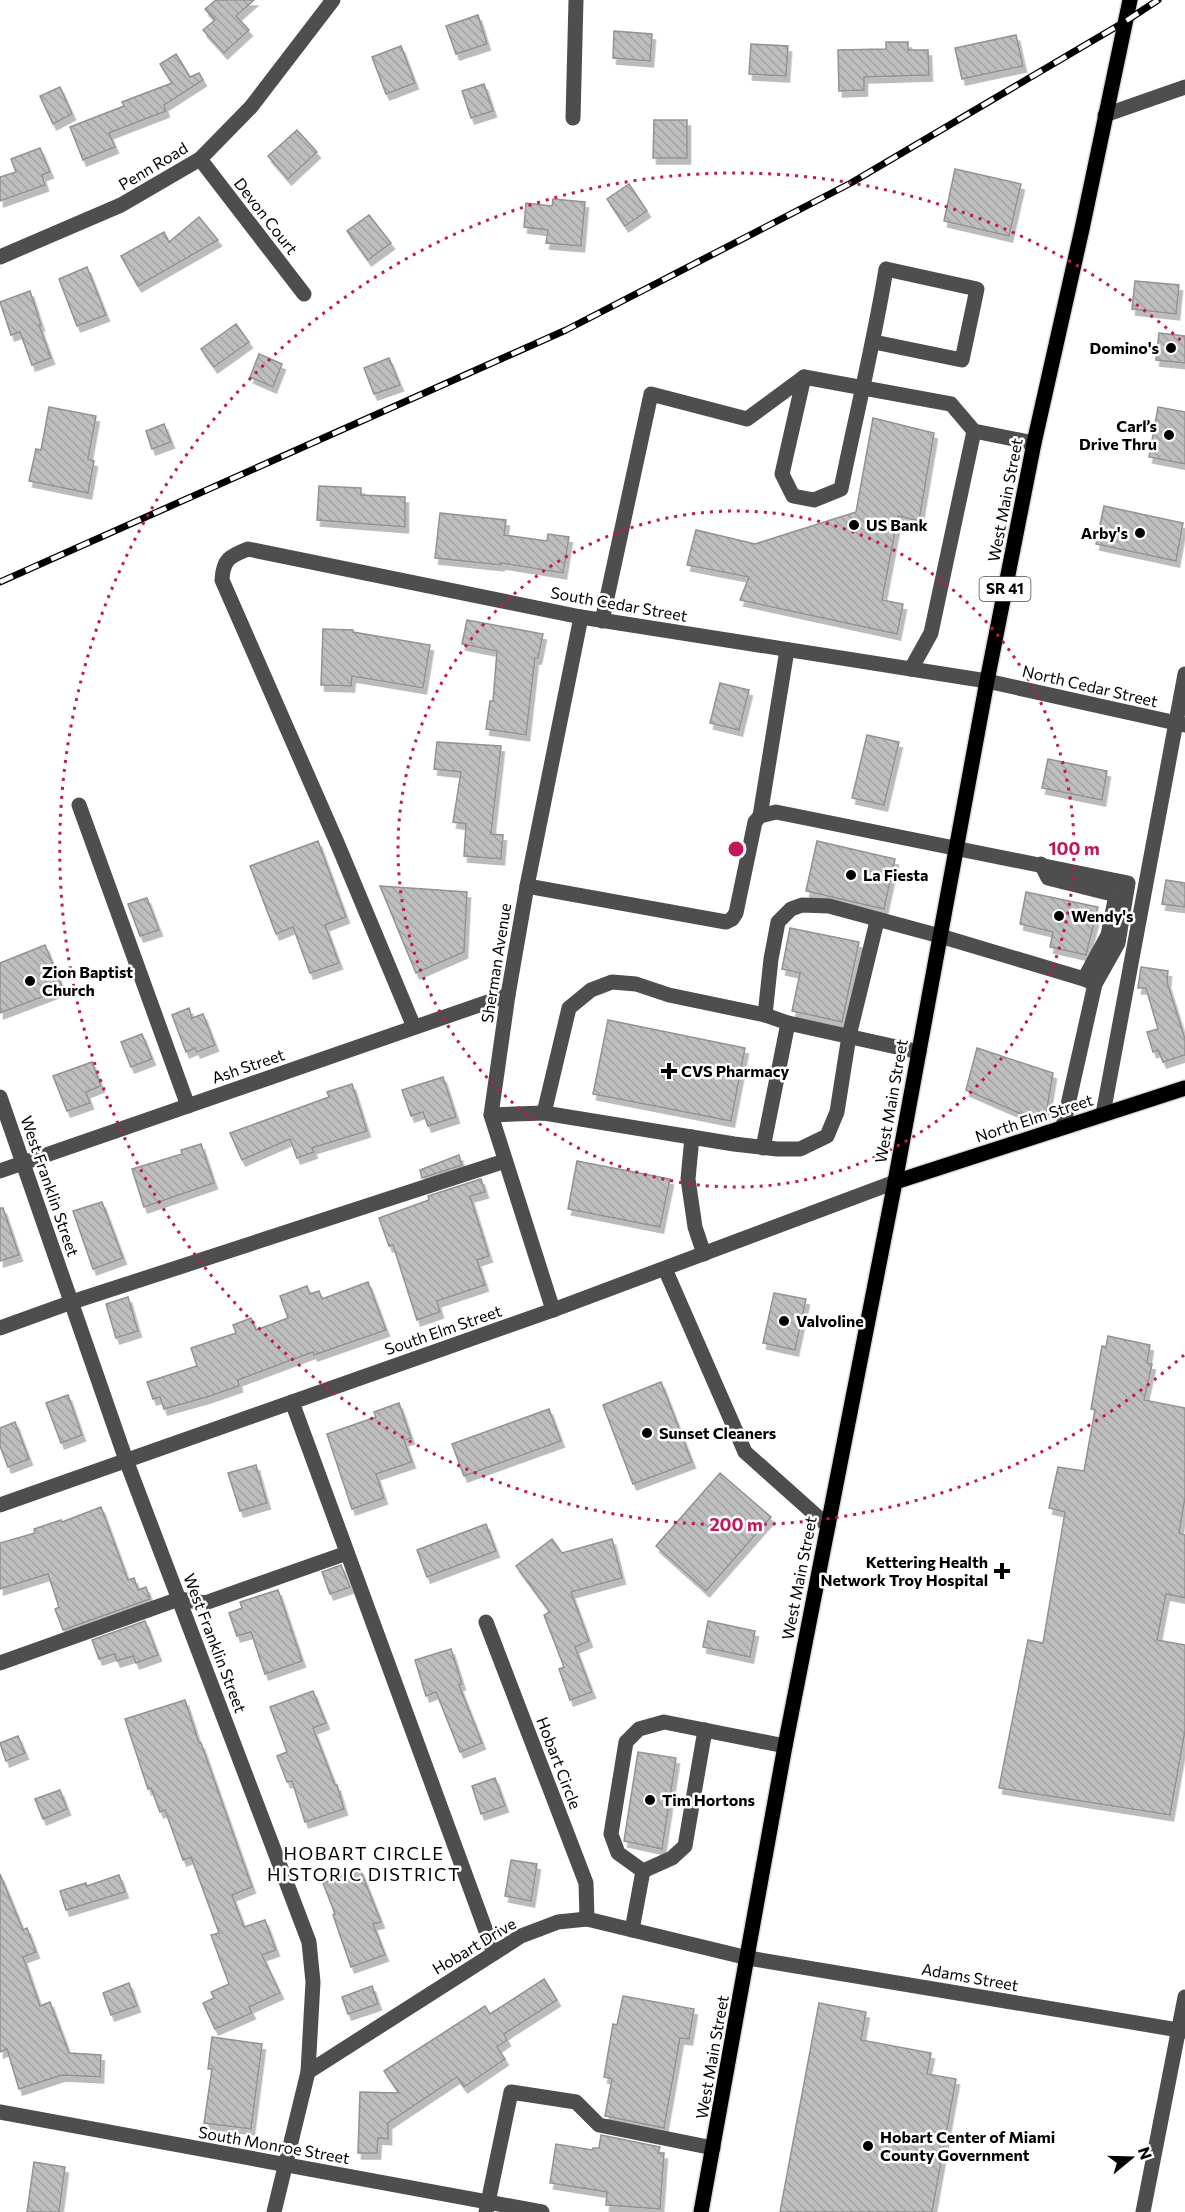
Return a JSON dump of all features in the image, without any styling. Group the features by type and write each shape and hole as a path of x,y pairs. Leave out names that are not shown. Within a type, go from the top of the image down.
{"main road":[{"name":"West Main Street","path":"701,2212 785,1746 895,1182 987,681 1034,443 1130,0"},
{"name":"North Elm Street","path":"895,1182 1185,1088"}],"street":[{"name":"Penn Road","path":"0,257 121,205 200,159 251,107 333,0"},
{"path":"573,118 576,0"},
{"path":"1105,115 1185,87"},
{"name":"Devon Court","path":"200,159 304,294"},
{"path":"804,377 782,474 793,496 814,500 841,489 861,388 874,342 886,270 977,289 962,360 874,342"},
{"path":"602,621 651,394 747,419 804,377 951,404 974,431 1034,443"},
{"path":"911,669 931,633 974,431"},
{"name":"South Cedar Street","path":"414,1027 338,845 222,580 223,565 234,554 248,549 602,621 987,681"},
{"name":"Sherman Avenue","path":"554,1310 490,1115 527,886 581,617"},
{"path":"527,886 726,921 732,919 736,913 752,834 760,816 787,650"},
{"path":"1103,1114 1180,724 1185,674"},
{"name":"North Cedar Street","path":"987,681 1180,724"},
{"path":"78,805 188,1106"},
{"path":"760,816 776,812 1041,864 1048,878 1116,895 1108,935 1090,981 1063,1127"},
{"path":"765,1015 771,959 778,922 791,909 802,905 829,906 877,921 940,936 1090,981"},
{"path":"490,1115 544,1113 763,1148 800,1149 826,1136 837,1112 849,1036 877,921"},
{"path":"544,1113 569,1008 591,990 612,982 636,984 669,995 765,1015 788,1023 919,1052"},
{"name":"Ash Street","path":"0,1171 508,995"},
{"path":"763,1148 788,1023"},
{"name":"West Franklin Street","path":"0,1097 126,1460 309,1942 313,1982 308,2072 274,2212"},
{"path":"692,1137 688,1179 695,1227 704,1254"},
{"path":"0,1328 72,1302 505,1161"},
{"name":"South Elm Street","path":"0,1505 554,1310 895,1182"},
{"path":"665,1269 745,1452 828,1526"},
{"path":"291,1402 494,1953"},
{"path":"0,1664 179,1599 205,1603 347,1553"},
{"name":"Hobart Circle","path":"486,1622 586,1883 587,1919"},
{"path":"643,1871 618,1853 611,1834 626,1742 639,1729 664,1722 785,1746"},
{"path":"643,1871 672,1858 685,1846 705,1730"},
{"path":"632,1930 643,1871"},
{"name":"Hobart Drive","path":"308,2072 521,1936 558,1922 587,1919 748,1958"},
{"name":"Adams Street","path":"748,1958 1182,2031"},
{"path":"1143,2212 1182,2031 1185,1997"},
{"path":"487,2207 511,2092 576,2102 599,2125 713,2148"},
{"name":"South Monroe Street","path":"0,2112 487,2207 542,2212"}],"building":[{"path":"216,0 254,0 236,16 249,30 224,53 203,30 215,20 205,9"},
{"path":"478,15 487,44 456,54 446,26"},
{"path":"614,31 652,34 650,61 613,58"},
{"path":"1016,35 1023,66 962,79 955,48"},
{"path":"886,42 908,42 908,50 928,50 929,75 864,77 864,90 839,91 838,50 886,49"},
{"path":"751,44 788,46 786,76 749,74"},
{"path":"401,46 415,83 386,94 372,57"},
{"path":"176,54 190,77 199,73 203,80 164,105 166,111 109,133 115,147 83,160 70,127 124,106 122,102 172,83 160,64"},
{"path":"484,84 493,111 471,118 462,91"},
{"path":"60,87 72,114 53,124 40,96"},
{"path":"654,120 687,120 687,158 653,158"},
{"path":"297,130 317,152 288,179 268,156"},
{"path":"40,148 50,172 42,175 45,185 0,201 0,177 16,172 11,159"},
{"path":"955,169 1021,184 1009,236 944,221"},
{"path":"629,184 647,211 625,226 607,199"},
{"path":"553,199 585,202 581,246 546,243 548,230 524,227 526,203 552,206"},
{"path":"369,215 391,243 368,260 347,231"},
{"path":"199,217 218,240 138,286 121,256 164,232 169,242"},
{"path":"87,267 106,315 77,326 59,279"},
{"path":"1135,281 1179,285 1176,314 1132,309"},
{"path":"30,291 51,358 32,365 20,332 11,335 0,302"},
{"path":"236,324 249,342 214,367 201,349"},
{"name":"Domino's","path":"1159,333 1185,336 1185,363 1156,360"},
{"path":"259,354 282,364 273,387 250,377"},
{"path":"389,358 400,385 374,394 364,368"},
{"path":"49,407 96,416 88,459 94,461 88,493 29,481 36,449 41,450"},
{"name":"Carl’s Drive Thru","path":"1158,407 1185,412 1185,464 1149,457"},
{"name":"US Bank","path":"873,418 934,433 919,521 898,516 882,600 903,604 897,634 740,600 749,577 687,565 696,530 755,544 856,512"},
{"path":"164,424 171,442 152,449 146,431"},
{"path":"319,486 361,488 361,495 405,497 405,527 317,520"},
{"name":"Arby's","path":"1104,506 1183,523 1176,561 1096,544"},
{"path":"440,513 506,520 504,535 547,541 548,534 569,537 563,573 501,563 501,565 435,558"},
{"path":"467,620 543,634 538,658 535,658 526,735 486,729 490,701 493,701 497,651 462,644"},
{"path":"323,629 353,630 353,632 430,645 423,688 352,676 351,686 321,685"},
{"path":"720,683 749,690 739,730 710,723"},
{"path":"867,735 899,742 884,805 852,798"},
{"path":"437,742 501,746 491,834 503,835 501,859 464,856 466,824 453,822 461,772 434,769"},
{"path":"1048,759 1107,771 1102,800 1042,788"},
{"path":"318,841 346,917 325,925 339,963 310,973 293,927 276,934 250,866"},
{"name":"La Fiesta","path":"817,841 895,859 884,909 806,891"},
{"path":"1166,880 1185,883 1185,907 1162,904"},
{"path":"380,886 467,892 464,952 416,973"},
{"name":"Wendy's","path":"1026,892 1098,907 1086,955 1050,947 1053,932 1020,924"},
{"path":"147,898 159,930 140,936 128,904"},
{"path":"790,928 859,942 842,1022 792,1011 800,973 782,969"},
{"name":"Zion Baptist Church","path":"45,945 63,989 0,1013 0,963"},
{"path":"1141,967 1168,971 1167,982 1185,1039 1185,1055 1163,1062 1158,1050 1153,1052 1147,1032 1158,1029 1146,988 1138,988"},
{"path":"189,1008 192,1018 203,1014 215,1045 197,1052 195,1048 186,1052 172,1015"},
{"name":"CVS Pharmacy","path":"608,1020 745,1048 731,1121 593,1094"},
{"path":"142,1034 152,1059 131,1067 121,1042"},
{"path":"977,1048 1053,1073 1046,1115 1028,1117 966,1090"},
{"path":"92,1062 101,1086 86,1092 90,1103 67,1111 53,1076"},
{"path":"443,1077 456,1117 428,1126 423,1112 411,1116 402,1090"},
{"path":"352,1084 367,1131 312,1148 314,1152 297,1158 290,1139 242,1160 230,1133 329,1097 327,1092"},
{"path":"201,1144 214,1183 144,1207 132,1169 182,1154 181,1150"},
{"path":"459,1155 462,1165 422,1178 420,1170"},
{"path":"577,1161 670,1179 660,1227 568,1209"},
{"path":"481,1179 485,1192 470,1196 489,1256 477,1260 485,1285 437,1301 440,1312 417,1320 393,1245 389,1246 379,1218 429,1200 428,1196"},
{"path":"102,1202 123,1258 93,1269 73,1211"},
{"path":"0,1208 3,1208 19,1255 0,1261"},
{"path":"368,1282 386,1330 314,1355 313,1352 238,1380 239,1386 207,1397 164,1409 160,1397 153,1399 147,1382 197,1366 191,1348 236,1333 233,1325 251,1318 256,1330 288,1318 280,1296 307,1286 310,1294 319,1291 322,1299"},
{"name":"Valvoline","path":"774,1293 806,1299 795,1350 763,1343"},
{"path":"128,1297 138,1331 116,1338 106,1304"},
{"path":"1108,1336 1150,1345 1147,1363 1152,1364 1144,1400 1185,1408 1185,1498 1179,1533 1185,1535 1185,1598 1166,1594 1157,1640 1185,1645 1185,1731 1170,1815 999,1788 1028,1640 1043,1643 1065,1512 1049,1508 1058,1467 1084,1471 1095,1410 1091,1409 1102,1346 1106,1347"},
{"name":"Sunset Cleaners","path":"661,1382 692,1462 633,1484 603,1405"},
{"path":"68,1395 82,1435 61,1443 46,1403"},
{"path":"399,1403 411,1438 404,1440 412,1462 376,1474 384,1498 352,1509 327,1434 376,1417 374,1412"},
{"path":"549,1409 561,1441 464,1476 452,1444"},
{"path":"15,1422 29,1459 8,1467 0,1446 0,1428"},
{"path":"256,1465 267,1503 240,1511 228,1473"},
{"path":"720,1473 771,1517 706,1591 656,1546"},
{"path":"101,1507 128,1580 134,1578 138,1590 146,1587 150,1599 63,1630 55,1609 59,1607 48,1574 0,1589 0,1543 35,1533 34,1529 61,1520 62,1522"},
{"path":"486,1524 496,1551 427,1577 417,1550"},
{"path":"552,1539 562,1553 612,1539 622,1578 571,1592 589,1641 575,1647 592,1692 570,1700 559,1669 564,1667 544,1615 550,1612 516,1566"},
{"path":"341,1565 350,1587 330,1594 322,1572"},
{"path":"278,1590 302,1661 265,1674 251,1632 237,1636 229,1613 242,1608 240,1602"},
{"path":"145,1621 158,1655 136,1663 133,1656 117,1661 114,1654 99,1659 92,1640"},
{"path":"708,1621 755,1631 750,1657 703,1647"},
{"path":"451,1649 462,1684 459,1685 482,1743 460,1752 436,1692 426,1696 415,1660"},
{"path":"313,1691 326,1723 313,1728 335,1785 337,1785 344,1809 305,1822 292,1781 287,1782 277,1756 287,1752 270,1707"},
{"path":"185,1700 252,1887 232,1895 244,1927 265,1920 276,1950 262,1955 280,1993 249,2007 252,2013 215,2029 203,2003 214,1998 211,1992 229,1984 211,1935 219,1933 191,1857 183,1860 165,1810 160,1812 151,1788 148,1789 125,1719"},
{"path":"18,1736 25,1753 6,1761 0,1743"},
{"name":"Tim Hortons","path":"638,1752 676,1758 662,1849 624,1841"},
{"path":"495,1778 505,1806 481,1814 472,1786"},
{"path":"60,1790 67,1809 43,1819 35,1799"},
{"path":"511,1860 537,1864 531,1901 505,1896"},
{"path":"360,1869 381,1922 373,1924 385,1955 351,1967 323,1883"},
{"path":"0,1874 23,1930 27,1928 36,1952 23,1957 40,2006 50,2002 69,2053 101,2055 100,2077 62,2075 19,2089 7,2049 0,2052"},
{"path":"119,1875 125,1892 66,1910 60,1891 86,1883 87,1886"},
{"path":"544,1979 557,2000 504,2034 507,2040 497,2047 505,2059 464,2087 457,2077 388,2123 388,2139 378,2138 377,2153 358,2153 360,2092 399,2093 384,2071 485,2006 490,2014"},
{"path":"129,1983 137,2006 111,2015 103,1993"},
{"path":"372,1986 378,2004 348,2014 342,1997"},
{"path":"623,1996 694,2009 689,2039 680,2038 664,2128 605,2116 612,2079 604,2077 613,2024 617,2025"},
{"name":"Hobart Center of Miami County Government","path":"819,2003 866,2012 861,2040 931,2053 927,2074 956,2079 932,2212 780,2212"},
{"path":"212,2037 262,2044 251,2129 204,2123 212,2069 208,2069"},
{"path":"601,2135 660,2147 658,2153 664,2153 660,2209 606,2205 607,2192 550,2183 556,2144 592,2150 599,2148"},
{"path":"34,2162 65,2167 59,2212 27,2212"}],"railway":[{"path":"0,582 566,330 851,183 1158,0"}],"place":[{"name":"Domino's","path":"1171,348"},
{"name":"Carl’s Drive Thru","path":"1169,435"},
{"name":"US Bank","path":"854,525"},
{"name":"Arby's","path":"1140,533"},
{"name":"La Fiesta","path":"851,875"},
{"name":"Wendy's","path":"1059,916"},
{"name":"Zion Baptist Church","path":"30,981"},
{"name":"CVS Pharmacy","path":"669,1071"},
{"name":"Valvoline","path":"784,1321"},
{"name":"Sunset Cleaners","path":"647,1433"},
{"name":"Kettering Health Network Troy Hospital","path":"1002,1571"},
{"name":"Tim Hortons","path":"650,1800"},
{"name":"Hobart Center of Miami County Government","path":"868,2146"}],"district":[{"name":"HOBART CIRCLE HISTORIC DISTRICT","path":"364,1864"}]}
